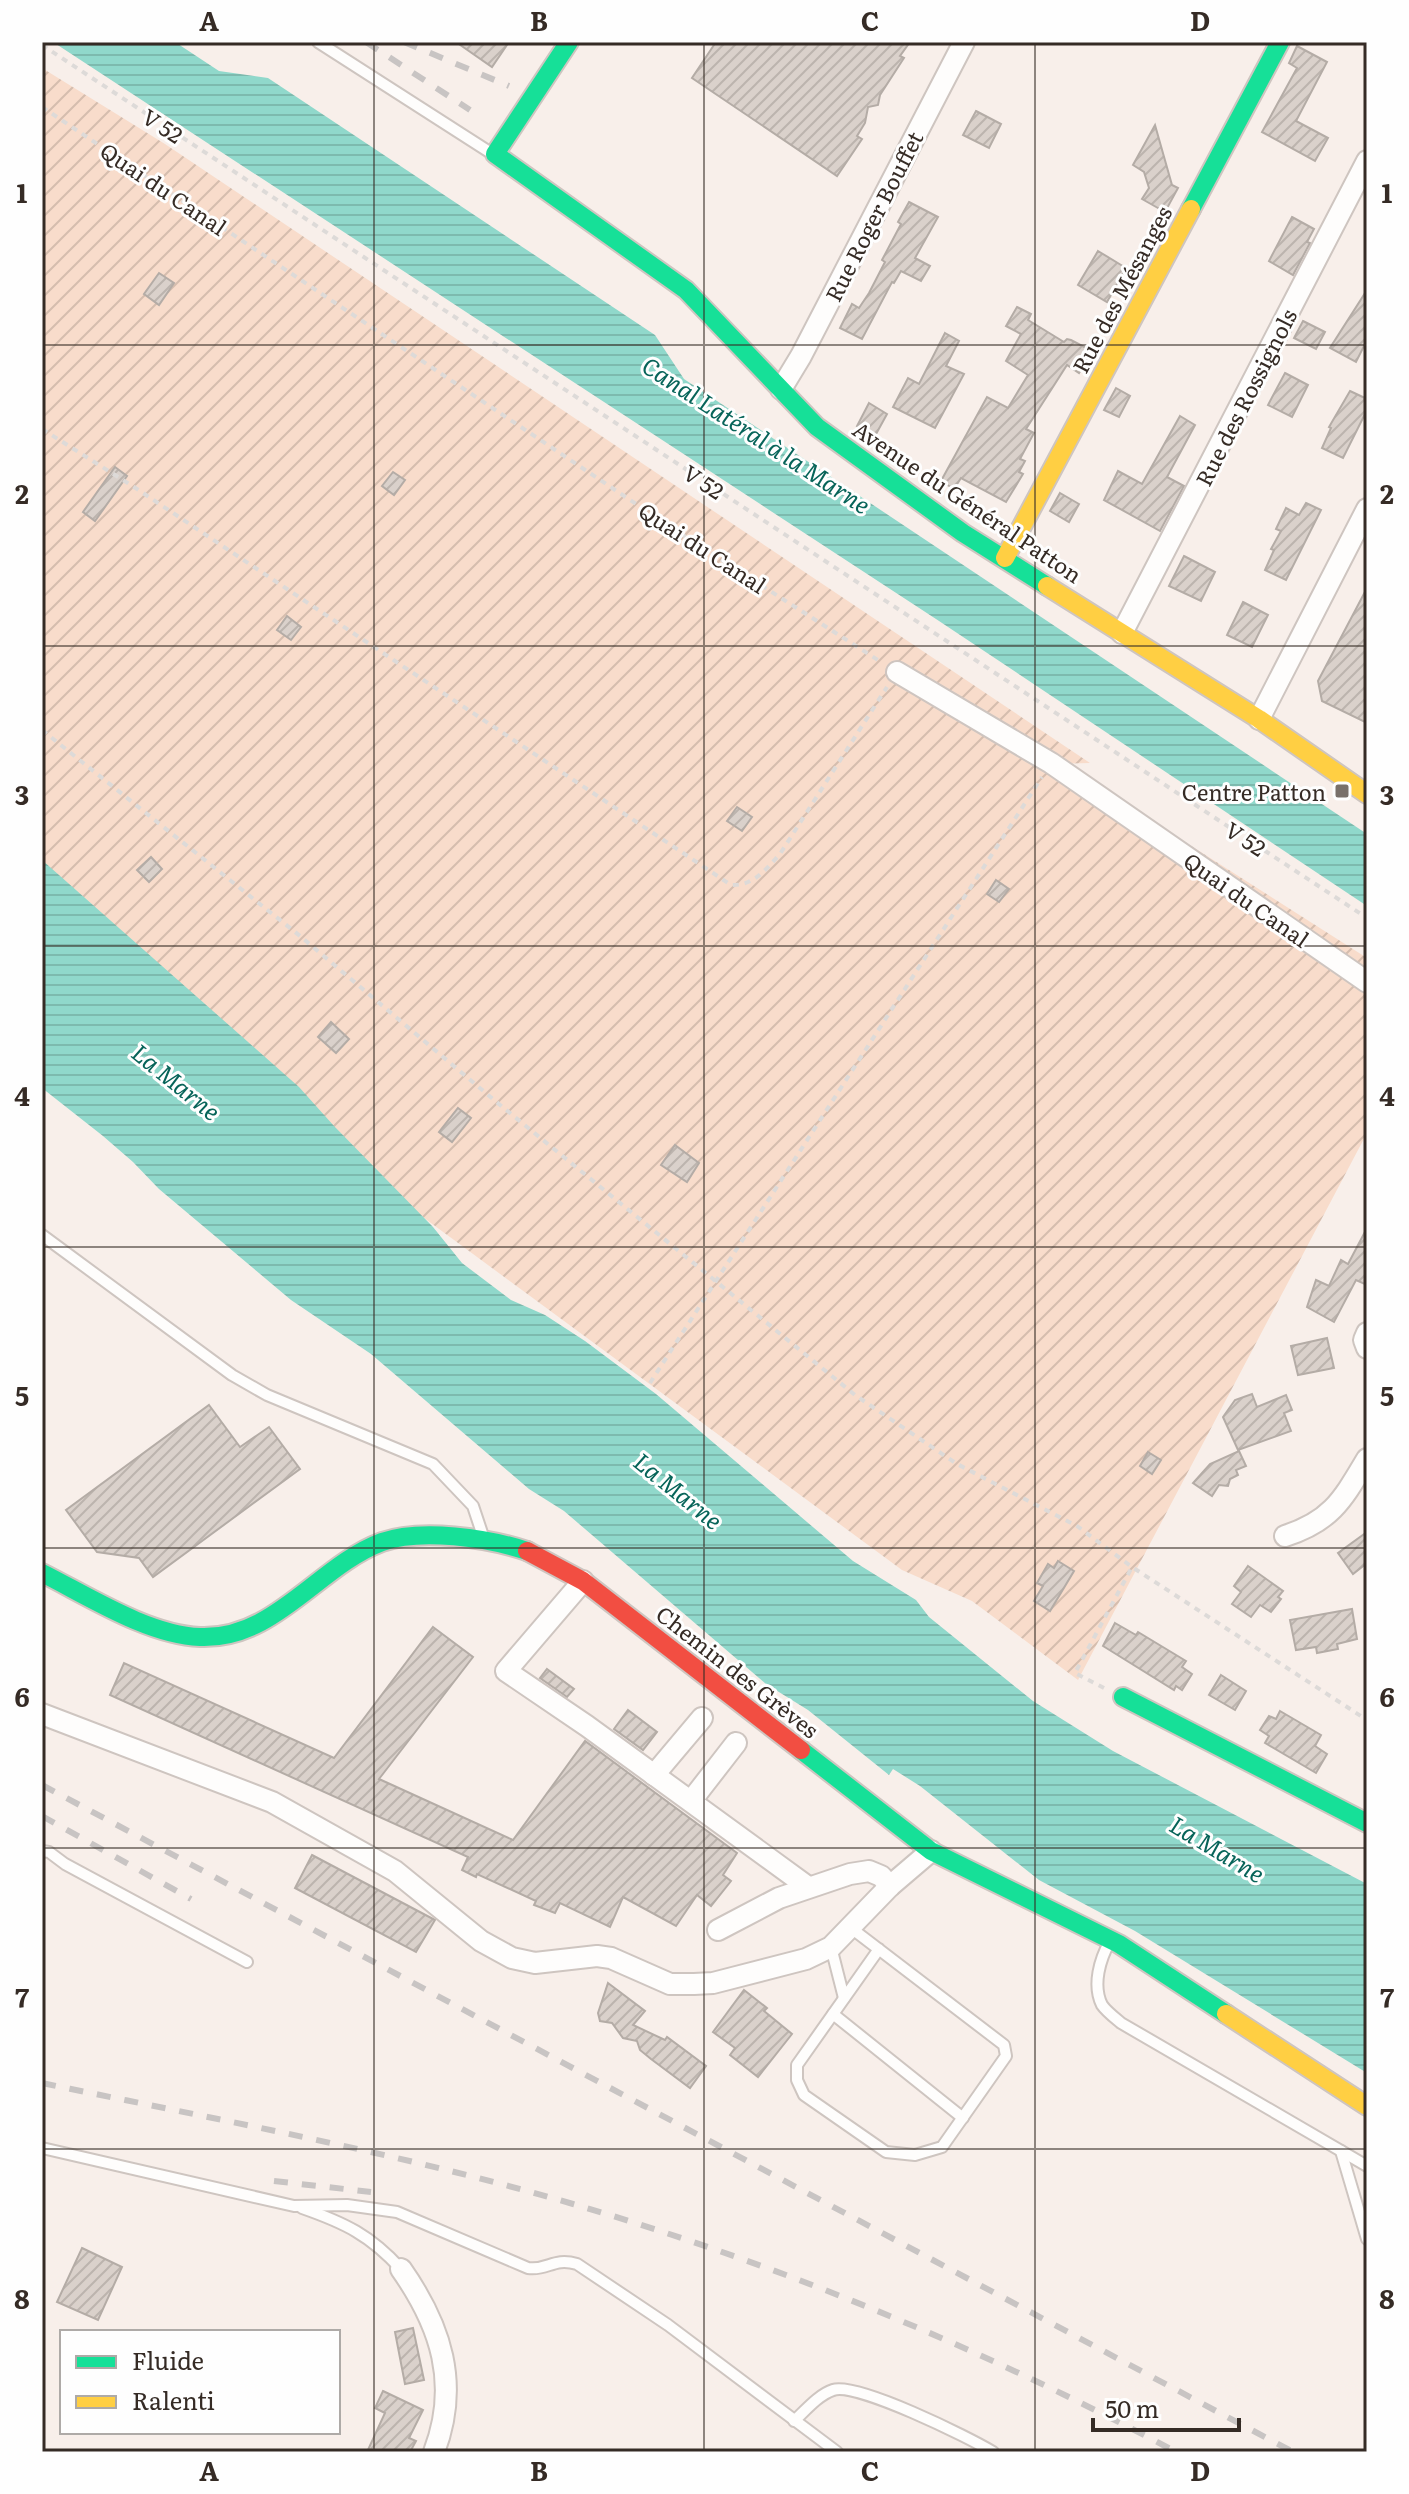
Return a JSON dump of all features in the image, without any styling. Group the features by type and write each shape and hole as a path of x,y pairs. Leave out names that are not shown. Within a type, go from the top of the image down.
{"street":[{"path":"495,154 569,42"},
{"name":"Rue Roger Bouffet","path":"781,389 964,42"},
{"name":"Rue des Mésanges","path":"1005,558 1280,42"},
{"name":"Avenue du Général Patton","path":"495,154 686,290 817,427 854,455 963,533 1259,719 1367,794"},
{"name":"Rue des Rossignols","path":"1122,633 1367,161"},
{"path":"1259,719 1361,532 1367,509"},
{"name":"Quai du Canal","path":"897,672 1051,763 1367,982"},
{"path":"1367,1333 1364,1340 1367,1348"},
{"path":"1285,1536 1308,1529 1333,1512 1367,1459"},
{"name":"Chemin des Grèves","path":"42,1573 160,1629 186,1637 216,1638 236,1633 272,1615 379,1544 402,1536 427,1536 518,1548 551,1561 583,1581 931,1851 1111,1940 1367,2106"},
{"path":"583,1581 506,1671 808,1887"},
{"path":"1123,1697 1367,1823"},
{"path":"42,1714 272,1802 395,1871 481,1941 512,1958 535,1963 597,1956 611,1958 670,1984 713,1983 806,1959 831,1947 890,1886 931,1851"},
{"path":"654,1775 702,1718"},
{"path":"691,1801 736,1743"},
{"path":"718,1930 751,1911 808,1887 869,1871 881,1876 890,1886"},
{"path":"401,2269 425,2303 440,2340 446,2388 445,2413 434,2452"}],"lane":[{"path":"318,42 481,148 495,154"},
{"path":"42,1235 232,1375 267,1395 433,1464 473,1506 485,1543"},
{"path":"42,1851 49,1852 65,1864 247,1962"},
{"path":"851,1928 879,1949 1004,2045 1006,2056 942,2147 915,2155 886,2152 804,2095 797,2080 797,2065 879,1949"},
{"path":"1111,1940 1098,1974 1099,1991 1102,2006 1121,2023 1367,2166"},
{"path":"831,1947 844,1998"},
{"path":"833,2014 963,2118"},
{"path":"42,2148 294,2206 346,2224 382,2248 401,2269"},
{"path":"1341,2151 1367,2239"},
{"path":"294,2206 338,2205 386,2209 418,2219 528,2268 535,2269 564,2260 577,2264 668,2325 837,2452"},
{"path":"794,2421 832,2390 848,2389 923,2418 993,2452"}],"path":[{"name":"V 52","path":"42,45 1367,918"},
{"name":"Quai du Canal","path":"42,107 675,530 897,672"},
{"path":"42,429 134,487 731,885 742,885 758,877 780,854 897,672"},
{"path":"42,730 300,936 494,1100 855,1395 957,1464 1077,1526 1132,1567 1367,1720"},
{"path":"650,1383 1051,763"},
{"path":"1123,1697 1075,1673 1132,1567"}],"shaded area":[{"path":"42,68 165,144 1090,763 1053,764 1171,833 1367,958 1367,1133 1078,1680 972,1601 902,1570 378,1184 42,880"}],"water":[{"name":"Canal Latéral à la Marne","path":"53,42 175,42 219,71 268,78 655,335 684,379 1367,834 1367,906 936,619"},
{"name":"La Marne","path":"42,860 299,1087 433,1227 462,1263 511,1300 545,1315 585,1341 656,1394 853,1561 916,1600 929,1617 1033,1701 1113,1751 1367,1884 1367,2073 1135,1931 1039,1880 920,1786 893,1769 889,1775 808,1710 766,1684 564,1511 529,1489 371,1354 291,1300 159,1189 103,1136 42,1088"}],"building":[{"path":"456,42 509,42 492,67"},
{"path":"716,42 910,42 900,56 904,58 880,95 878,105 868,107 865,123 857,136 862,139 837,176 692,78"},
{"path":"1297,46 1327,62 1296,121 1328,138 1315,161 1262,132 1297,68 1289,63"},
{"path":"976,111 1001,124 989,148 963,135"},
{"path":"1155,125 1172,185 1178,188 1165,212 1142,199 1149,188 1144,172 1133,165"},
{"path":"909,202 938,217 915,258 930,266 921,281 901,271 862,339 840,328 852,304 859,308 869,293"},
{"path":"1292,217 1314,229 1293,275 1269,261"},
{"path":"1098,251 1126,268 1107,302 1078,285"},
{"path":"159,273 174,283 159,305 144,294"},
{"path":"1367,290 1367,340 1356,362 1330,348"},
{"path":"1017,307 1031,314 1028,320 1064,342 1071,340 1092,351 1079,373 1067,365 1026,429 1034,433 1020,459 1025,461 1019,472 1023,474 1006,502 961,478 954,489 941,481 987,397 1008,408 1028,375 1006,361 1021,334 1006,326"},
{"path":"1303,321 1325,332 1316,349 1294,338"},
{"path":"945,333 959,341 946,366 964,374 935,428 893,407 908,378 919,384"},
{"path":"1285,373 1308,385 1292,417 1268,405"},
{"path":"1116,388 1130,396 1119,417 1104,410"},
{"path":"1350,391 1367,399 1367,410 1343,458 1322,448 1329,427"},
{"path":"869,403 887,414 875,436 857,426"},
{"path":"1180,416 1195,425 1167,477 1184,486 1160,531 1104,500 1118,471 1142,484"},
{"path":"115,467 127,476 95,521 83,512"},
{"path":"393,472 405,480 394,495 382,486"},
{"path":"1060,493 1079,504 1069,522 1050,511"},
{"path":"1306,503 1321,510 1286,580 1265,570 1274,550 1271,549 1281,531 1276,529 1286,508 1299,515"},
{"path":"1184,556 1215,572 1201,601 1169,586"},
{"path":"1367,588 1367,723 1322,701 1318,681"},
{"path":"1243,602 1268,615 1252,647 1227,635"},
{"path":"287,616 301,627 291,640 277,630"},
{"path":"737,807 752,817 742,831 727,821"},
{"path":"151,857 162,869 149,882 137,870"},
{"path":"996,880 1009,889 999,902 987,894"},
{"path":"331,1022 349,1039 336,1053 318,1037"},
{"path":"458,1108 471,1118 452,1142 439,1132"},
{"path":"675,1145 699,1163 687,1182 661,1165"},
{"path":"1367,1228 1367,1285 1356,1280 1334,1322 1307,1307 1316,1280 1329,1286 1341,1260 1348,1264"},
{"path":"1327,1338 1334,1368 1298,1375 1291,1346"},
{"path":"1252,1394 1257,1407 1286,1395 1292,1410 1284,1413 1291,1431 1238,1450 1223,1417 1235,1400"},
{"path":"209,1405 240,1447 269,1427 300,1469 153,1577 139,1558 97,1552 66,1510"},
{"path":"1239,1451 1246,1466 1236,1470 1238,1475 1230,1479 1228,1486 1219,1485 1212,1496 1193,1483 1210,1464"},
{"path":"1148,1452 1161,1460 1152,1474 1140,1466"},
{"path":"1367,1532 1367,1563 1353,1574 1338,1553"},
{"path":"1058,1561 1074,1571 1050,1611 1034,1601 1043,1586 1037,1583 1048,1564 1054,1568"},
{"path":"1248,1566 1283,1591 1271,1612 1260,1605 1251,1617 1232,1604 1241,1592 1234,1586"},
{"path":"1352,1609 1357,1639 1337,1644 1338,1649 1317,1653 1316,1647 1296,1650 1290,1620"},
{"path":"1115,1623 1136,1635 1138,1632 1186,1661 1182,1667 1192,1674 1182,1690 1176,1686 1174,1690 1103,1646"},
{"path":"433,1627 473,1657 379,1779 513,1840 585,1741 737,1853 723,1875 731,1881 711,1906 697,1895 676,1926 623,1897 610,1927 560,1903 555,1913 534,1905 536,1901 462,1870 468,1857 110,1695 124,1663 334,1758"},
{"path":"547,1669 574,1689 567,1697 540,1678"},
{"path":"1221,1675 1246,1691 1235,1710 1209,1695"},
{"path":"628,1710 657,1732 643,1750 614,1729"},
{"path":"1280,1711 1321,1735 1315,1746 1327,1754 1316,1773 1265,1743 1269,1736 1260,1730 1269,1716 1276,1719"},
{"path":"312,1855 435,1920 416,1952 295,1888"},
{"path":"608,1983 645,2011 633,2025 665,2040 667,2037 706,2066 690,2088 640,2050 637,2041 623,2038 612,2023 600,2021 598,2013"},
{"path":"744,1990 792,2034 758,2077 730,2055 735,2048 713,2032"},
{"path":"82,2248 122,2267 98,2320 57,2302"},
{"path":"413,2328 424,2380 405,2384 395,2332"},
{"path":"383,2391 423,2410 409,2438 416,2441 410,2452 367,2452 385,2413 375,2408"}],"railway":[{"path":"366,42 470,110"},
{"path":"404,42 509,86"},
{"path":"42,1785 1293,2452"},
{"path":"42,1816 191,1899"},
{"path":"42,2083 442,2169 651,2228 805,2282 956,2344 1176,2452"},
{"path":"274,2181 371,2192"}],"traffic: fast":[{"path":"569,42 495,154 686,290 817,427 963,533 1047,586"},
{"path":"1191,209 1280,42"},
{"path":"42,1573 139,1622 180,1635 200,1637 227,1635 274,1615 337,1567 382,1542 416,1536 454,1536 527,1551"},
{"path":"1123,1697 1367,1823"},
{"path":"801,1750 931,1851 1119,1944 1226,2014"}],"traffic: slow":[{"path":"1005,558 1191,209"},
{"path":"1047,586 1259,719 1367,794"},
{"path":"1226,2014 1367,2106"}],"traffic: jam":[{"path":"527,1551 583,1581 801,1750"}],"place":[{"name":"Centre Patton","path":"1342,791"}]}
